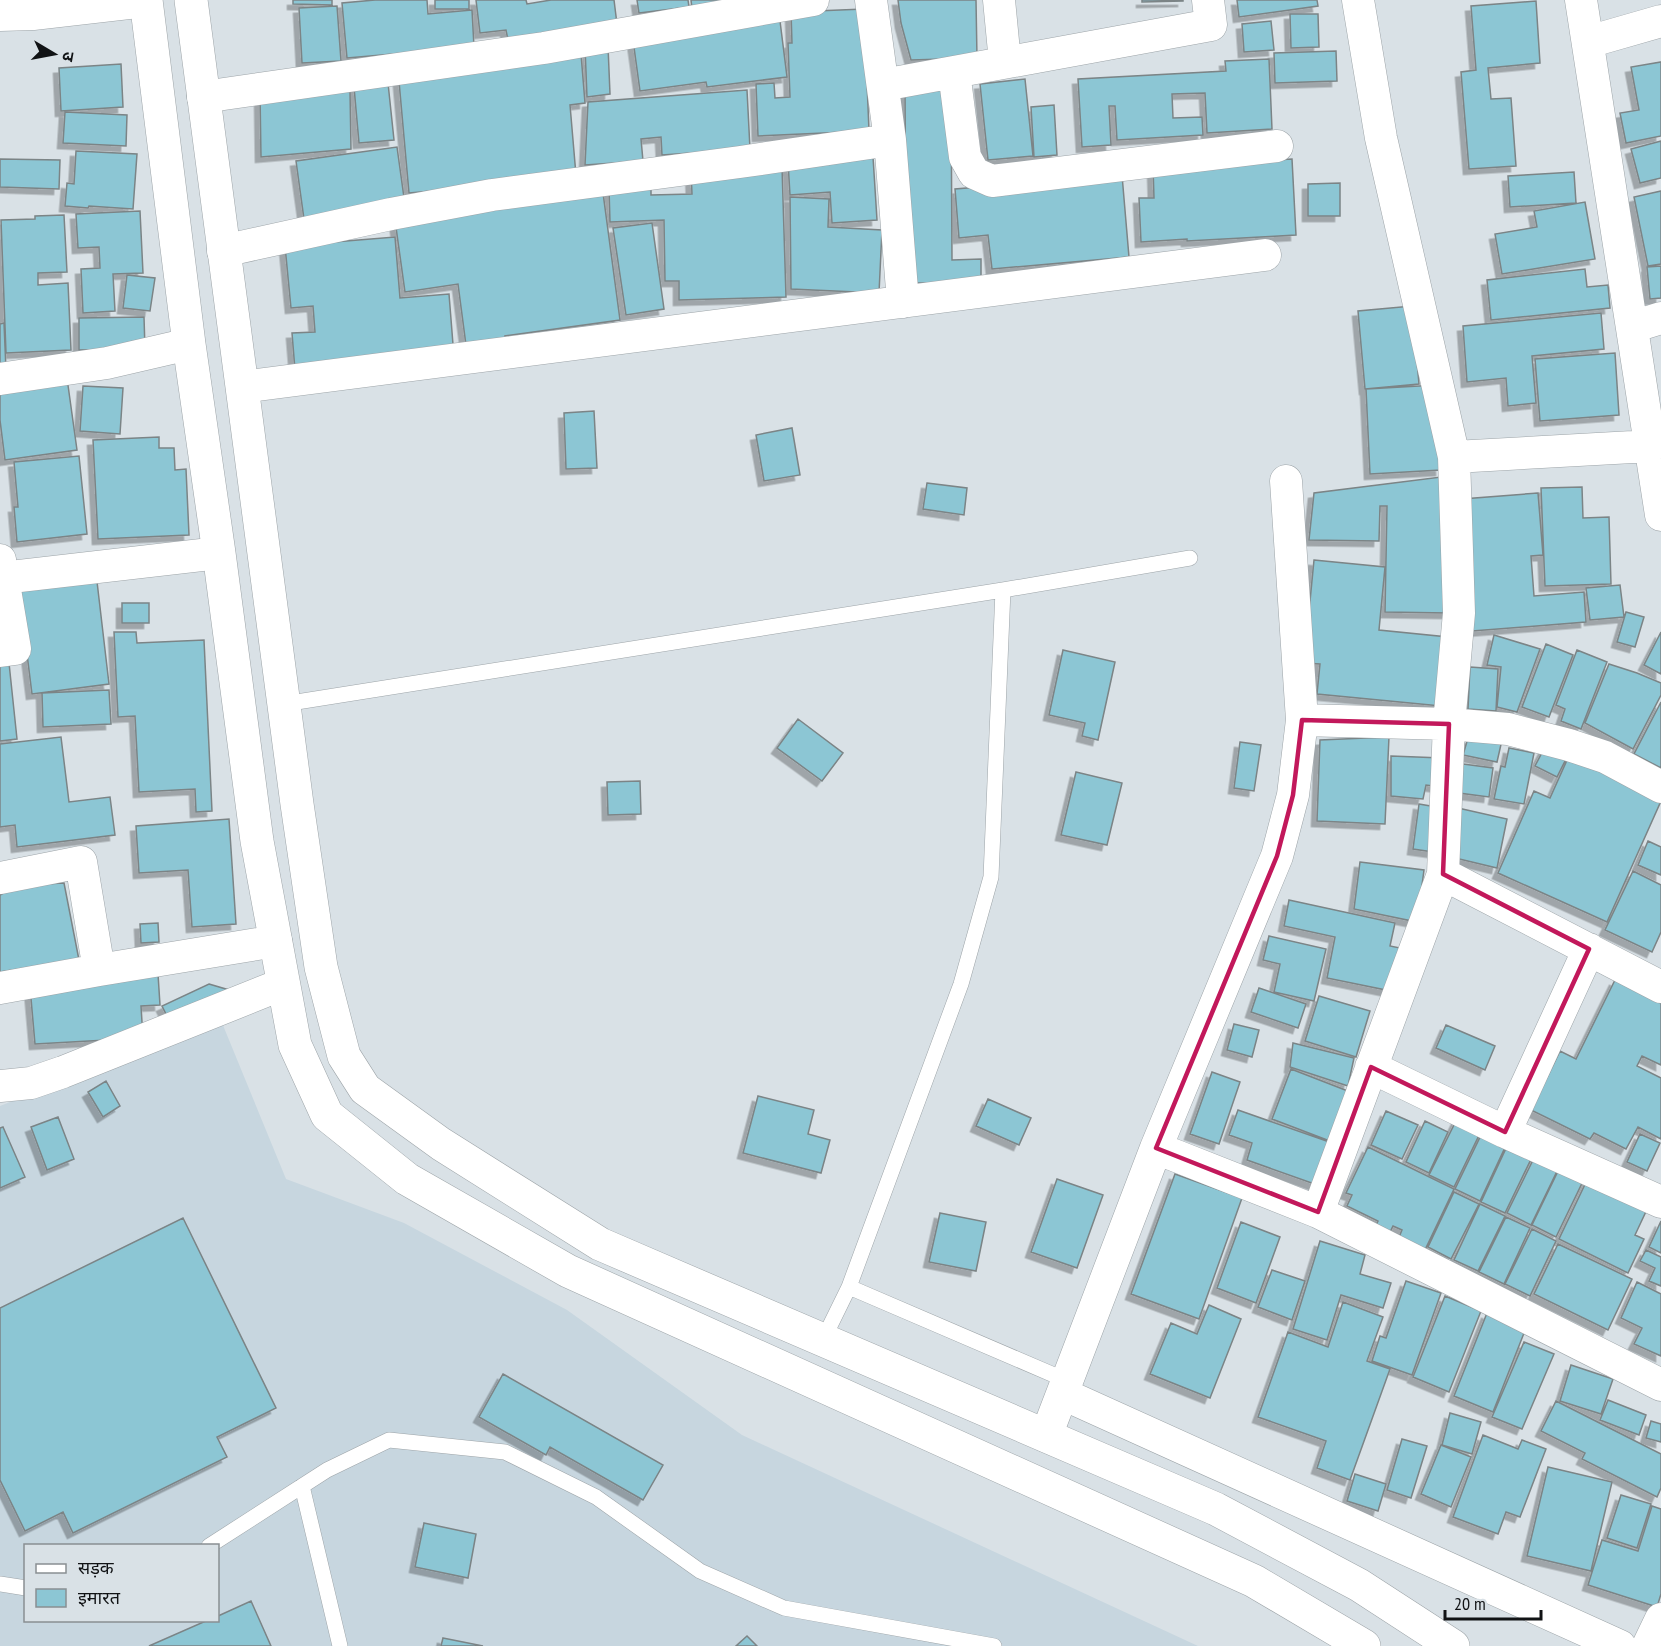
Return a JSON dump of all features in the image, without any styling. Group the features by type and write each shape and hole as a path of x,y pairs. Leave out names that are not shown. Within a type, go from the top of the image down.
{"main road":[{"path":"146,0 189,344 257,841 295,1045 327,1115 407,1179 568,1271 1254,1581 1364,1646"},
{"path":"191,0 321,967 344,1056 364,1089 441,1144 600,1244 1216,1509 1359,1585 1453,1646"}],"street":[{"path":"0,15 33,14 146,0"},
{"path":"203,97 544,48 813,0"},
{"path":"871,0 890,140 903,302"},
{"path":"999,0 1005,62"},
{"path":"883,85 1211,25 1208,0"},
{"path":"1318,1212 1443,874 1449,724 1459,613 1454,457 1381,138 1358,0"},
{"path":"1581,0 1587,42 1646,322 1651,446 1660,507"},
{"path":"1587,42 1661,21"},
{"path":"954,72 965,157 974,172 992,181 1277,146"},
{"path":"223,251 391,214 492,195 890,140"},
{"path":"242,387 1265,255"},
{"path":"0,379 107,363 189,344"},
{"path":"1454,457 1651,446"},
{"path":"1046,1436 1156,1148 1277,856 1293,795 1302,720 1286,481"},
{"path":"0,651 15,649 1,569 219,553"},
{"path":"1302,720 1449,724 1508,729 1605,757 1661,787"},
{"path":"0,878 81,862 99,970"},
{"path":"1443,874 1661,987"},
{"path":"0,988 276,941"},
{"path":"1505,1132 1589,949"},
{"path":"0,1086 31,1083 63,1072 283,984"},
{"path":"1371,1067 1505,1132 1661,1202"},
{"path":"1156,1148 1318,1212 1661,1385"},
{"path":"1066,1388 1620,1646"},
{"path":"1648,1646 1661,1619"}],"lane":[{"path":"284,704 1003,590 1190,558"},
{"path":"823,1340 849,1287 961,984 991,877 1003,590"},
{"path":"849,1287 1066,1388"},
{"path":"211,1544 327,1470 389,1440 505,1452 596,1497 700,1571 784,1608 994,1646"},
{"path":"302,1486 340,1646"},
{"path":"0,1584 24,1588"}],"highlighted area":[{"path":"1302,720 1449,724 1443,874 1589,949 1505,1132 1371,1067 1318,1212 1156,1148 1277,856 1293,795"}],"shaded area":[{"path":"220,1018 286,1179 404,1223 567,1310 742,1435 1198,1646 0,1646 0,1106"}],"building":[{"path":"293,0 332,0 332,5 293,4"},
{"path":"375,0 427,0 428,14 472,10 474,47 347,58 342,3"},
{"path":"435,0 469,0 469,9 435,9"},
{"path":"476,0 526,0 527,4 551,0 614,0 617,24 508,40 506,30 480,33"},
{"path":"637,0 688,0 689,7 639,13"},
{"path":"691,0 733,0 692,8"},
{"path":"898,0 976,0 977,58 911,60 901,23"},
{"path":"1142,0 1183,0 1183,1 1142,2"},
{"path":"1237,0 1317,0 1318,6 1239,17"},
{"path":"1536,1 1540,63 1488,68 1491,99 1511,98 1516,166 1469,169 1461,72 1476,70 1471,6"},
{"path":"337,6 341,61 302,63 299,8"},
{"path":"864,9 869,131 758,136 756,84 774,83 775,98 790,97 788,43 792,43 791,12"},
{"path":"1290,14 1318,14 1319,47 1291,48"},
{"path":"780,21 787,77 707,87 706,82 640,91 633,40"},
{"path":"1271,21 1274,50 1244,52 1242,24"},
{"path":"608,46 610,94 587,97 585,47"},
{"path":"1336,51 1337,81 1275,83 1274,53"},
{"path":"581,54 585,103 570,105 576,175 534,182 409,193 398,70"},
{"path":"1269,59 1272,129 1207,133 1205,93 1172,94 1173,118 1202,117 1203,135 1117,140 1115,106 1109,106 1111,145 1082,147 1078,79 1226,71 1225,61"},
{"path":"1661,62 1661,136 1626,143 1620,113 1639,110 1631,67"},
{"path":"121,64 123,107 61,111 59,68"},
{"path":"1025,79 1033,156 988,160 980,84"},
{"path":"388,83 394,140 359,143 354,87"},
{"path":"951,84 952,260 981,259 981,283 906,283 905,85"},
{"path":"747,90 750,149 662,155 661,137 641,139 643,161 585,165 588,102"},
{"path":"350,91 351,149 261,157 260,94"},
{"path":"1054,105 1057,155 1034,157 1031,107"},
{"path":"65,112 127,115 126,146 63,143"},
{"path":"1661,141 1661,178 1640,183 1631,149"},
{"path":"397,147 405,205 304,219 296,161"},
{"path":"76,151 137,154 133,209 65,206 67,183 74,184"},
{"path":"873,157 877,220 832,223 830,192 790,195 788,162"},
{"path":"0,159 60,160 59,189 0,187"},
{"path":"1292,159 1296,235 1141,242 1139,198 1154,198 1153,167"},
{"path":"782,167 786,297 679,300 679,281 665,281 664,220 610,222 609,189 651,188 651,195 692,194 691,171"},
{"path":"1574,172 1576,203 1510,207 1508,176"},
{"path":"1122,175 1129,257 992,269 988,235 959,238 955,189"},
{"path":"1340,183 1340,216 1308,216 1308,184"},
{"path":"1661,191 1661,264 1648,266 1634,197"},
{"path":"603,193 620,320 505,336 506,340 466,345 458,284 405,292 395,220"},
{"path":"790,197 829,199 828,227 882,230 879,293 791,289"},
{"path":"1585,202 1595,259 1502,274 1495,234 1537,227 1534,211"},
{"path":"140,211 143,273 113,274 115,311 83,313 81,269 100,268 99,247 78,248 76,214"},
{"path":"64,215 67,272 38,273 38,285 68,283 71,350 6,353 1,220"},
{"path":"652,223 664,309 626,315 613,228"},
{"path":"395,237 400,298 449,294 454,357 295,370 292,333 315,332 313,306 291,308 285,246"},
{"path":"1661,266 1661,298 1650,299 1647,267"},
{"path":"1585,269 1587,287 1608,285 1610,308 1491,320 1487,280"},
{"path":"127,275 155,278 150,311 123,308"},
{"path":"1412,306 1419,384 1365,389 1358,311"},
{"path":"1601,313 1604,349 1532,356 1536,403 1508,406 1506,378 1467,382 1463,326"},
{"path":"144,317 145,349 79,350 79,318"},
{"path":"4,323 6,370 0,370 0,324"},
{"path":"1615,353 1619,415 1540,421 1535,359"},
{"path":"67,378 77,450 5,460 0,420 0,388"},
{"path":"1437,385 1441,470 1370,474 1366,389"},
{"path":"83,386 123,388 120,434 80,431"},
{"path":"594,411 597,468 566,469 564,413"},
{"path":"792,428 800,475 764,481 756,435"},
{"path":"159,437 159,448 174,448 175,470 186,469 189,535 98,539 93,440"},
{"path":"79,456 87,534 17,542 14,507 18,507 14,462"},
{"path":"1449,476 1448,613 1385,612 1387,506 1380,506 1379,541 1309,540 1314,493"},
{"path":"927,483 967,488 964,515 923,509"},
{"path":"1582,487 1583,518 1609,517 1611,584 1545,586 1541,488"},
{"path":"1538,493 1543,555 1531,556 1534,596 1584,592 1586,622 1472,631 1462,499"},
{"path":"1314,560 1385,567 1379,630 1448,637 1441,706 1317,694 1320,664 1304,663"},
{"path":"96,573 109,684 32,694 18,582"},
{"path":"1620,585 1624,617 1590,620 1586,588"},
{"path":"122,603 149,603 149,623 122,623"},
{"path":"1626,612 1644,617 1635,647 1617,642"},
{"path":"114,632 136,632 137,643 204,640 212,811 196,812 195,789 139,792 135,716 118,717"},
{"path":"1661,632 1661,674 1644,665"},
{"path":"1494,635 1540,649 1517,712 1497,707 1501,667 1487,665"},
{"path":"1546,644 1573,655 1549,717 1522,707"},
{"path":"1063,650 1115,662 1098,740 1082,736 1085,723 1049,715"},
{"path":"1577,650 1607,662 1581,729 1561,721 1565,709 1556,705"},
{"path":"9,663 17,739 0,741 0,664"},
{"path":"1609,664 1661,683 1661,695 1633,749 1585,723"},
{"path":"1470,667 1498,669 1496,711 1468,709"},
{"path":"109,690 111,724 43,727 42,693"},
{"path":"1661,702 1661,768 1634,754"},
{"path":"798,719 843,753 822,781 777,748"},
{"path":"61,737 69,802 110,797 115,835 17,847 15,825 0,827 0,744"},
{"path":"1389,737 1385,824 1317,821 1320,740"},
{"path":"1468,738 1502,740 1497,762 1463,755"},
{"path":"1240,742 1261,745 1254,791 1234,788"},
{"path":"1547,743 1571,749 1557,777 1535,766"},
{"path":"1509,748 1534,753 1524,804 1494,799 1501,766 1505,767"},
{"path":"1572,749 1661,801 1607,922 1498,873 1534,791 1550,798"},
{"path":"1391,756 1442,758 1442,787 1426,785 1423,799 1391,796"},
{"path":"1463,764 1493,768 1489,797 1459,793"},
{"path":"1076,772 1122,783 1107,845 1061,835"},
{"path":"640,781 641,814 608,815 607,782"},
{"path":"1419,804 1442,808 1440,853 1413,849"},
{"path":"1458,808 1507,819 1497,868 1451,857"},
{"path":"229,819 236,924 192,927 188,870 139,873 136,826"},
{"path":"1648,841 1661,847 1661,875 1638,865"},
{"path":"1360,862 1424,870 1417,922 1354,909"},
{"path":"1633,871 1661,885 1661,932 1652,952 1605,930"},
{"path":"64,883 79,960 0,972 2,886"},
{"path":"1289,900 1395,923 1390,946 1400,948 1391,991 1327,978 1335,937 1284,926"},
{"path":"158,923 159,942 141,943 140,924"},
{"path":"1269,936 1326,949 1314,1001 1274,992 1280,964 1263,960"},
{"path":"158,974 160,1005 141,1006 143,1038 35,1044 30,987"},
{"path":"1615,980 1661,1003 1661,1065 1642,1056 1637,1066 1661,1078 1661,1139 1638,1127 1626,1149 1594,1133 1590,1139 1531,1110 1560,1051 1576,1059"},
{"path":"209,984 236,992 170,1022 162,1006"},
{"path":"1259,988 1306,1004 1298,1028 1251,1012"},
{"path":"1319,996 1370,1011 1356,1057 1305,1041"},
{"path":"1234,1024 1259,1030 1252,1057 1227,1050"},
{"path":"1446,1025 1495,1046 1485,1070 1436,1048"},
{"path":"1293,1043 1354,1058 1348,1086 1290,1067"},
{"path":"1291,1069 1353,1093 1335,1143 1272,1119"},
{"path":"1212,1072 1240,1082 1219,1144 1190,1134"},
{"path":"106,1081 120,1106 103,1117 88,1092"},
{"path":"758,1096 814,1110 808,1134 830,1140 821,1173 743,1153"},
{"path":"988,1099 1031,1118 1019,1145 976,1126"},
{"path":"1238,1110 1338,1145 1323,1187 1247,1160 1252,1143 1229,1135"},
{"path":"1386,1111 1418,1125 1402,1159 1371,1145"},
{"path":"58,1117 74,1159 47,1170 31,1127"},
{"path":"1458,1117 1482,1129 1454,1187 1429,1175"},
{"path":"1425,1121 1448,1132 1429,1173 1406,1162"},
{"path":"3,1127 25,1177 0,1188 0,1128"},
{"path":"1484,1129 1508,1141 1480,1201 1455,1189"},
{"path":"1640,1134 1660,1143 1647,1171 1627,1162"},
{"path":"1509,1142 1534,1153 1505,1213 1481,1202"},
{"path":"1368,1147 1454,1189 1423,1254 1397,1242 1402,1230 1393,1226 1389,1234 1375,1227 1378,1221 1347,1206 1352,1195 1346,1193"},
{"path":"1536,1154 1560,1165 1531,1225 1507,1213"},
{"path":"1561,1165 1585,1177 1556,1237 1532,1225"},
{"path":"1175,1174 1242,1198 1199,1319 1131,1294"},
{"path":"1589,1176 1649,1205 1635,1235 1644,1239 1628,1273 1559,1239"},
{"path":"1057,1179 1103,1195 1077,1268 1031,1252"},
{"path":"1454,1192 1479,1204 1451,1259 1428,1247"},
{"path":"1480,1204 1505,1216 1478,1271 1454,1260"},
{"path":"940,1213 986,1222 976,1271 929,1262"},
{"path":"1506,1217 1530,1228 1504,1284 1479,1272"},
{"path":"183,1218 276,1408 217,1437 227,1457 73,1533 63,1512 25,1531 0,1480 0,1308"},
{"path":"1661,1221 1661,1253 1649,1247"},
{"path":"1241,1222 1280,1237 1256,1303 1217,1288"},
{"path":"1532,1229 1556,1241 1530,1296 1505,1284"},
{"path":"1320,1241 1365,1255 1360,1274 1391,1283 1383,1308 1341,1295 1327,1340 1293,1329"},
{"path":"1558,1244 1632,1279 1608,1330 1534,1294"},
{"path":"1646,1250 1661,1257 1661,1286 1649,1281 1655,1268 1640,1261"},
{"path":"1272,1270 1305,1281 1292,1320 1258,1307"},
{"path":"1406,1281 1441,1293 1412,1375 1372,1361 1380,1336 1386,1338"},
{"path":"1637,1282 1661,1294 1661,1356 1634,1344 1642,1328 1621,1318"},
{"path":"1445,1296 1481,1311 1449,1392 1413,1377"},
{"path":"1343,1302 1383,1317 1367,1361 1390,1369 1350,1480 1317,1468 1326,1441 1258,1417 1288,1332 1328,1347"},
{"path":"1209,1305 1241,1319 1210,1398 1150,1374 1171,1323 1197,1334"},
{"path":"1487,1313 1526,1328 1493,1412 1454,1396"},
{"path":"1524,1342 1554,1354 1522,1429 1492,1417"},
{"path":"1571,1365 1613,1379 1601,1414 1560,1401"},
{"path":"503,1374 663,1465 643,1500 550,1447 546,1455 479,1417"},
{"path":"1608,1400 1646,1415 1639,1435 1600,1420"},
{"path":"1556,1401 1661,1454 1661,1488 1657,1497 1582,1459 1585,1453 1541,1431"},
{"path":"1450,1413 1481,1422 1472,1454 1442,1445"},
{"path":"1651,1421 1661,1424 1661,1442 1646,1438"},
{"path":"1483,1435 1518,1449 1522,1440 1546,1449 1520,1517 1506,1512 1498,1534 1453,1517"},
{"path":"1402,1439 1427,1446 1411,1498 1387,1490"},
{"path":"1441,1445 1471,1457 1451,1507 1421,1494"},
{"path":"1548,1467 1612,1482 1591,1571 1527,1556"},
{"path":"1355,1474 1386,1484 1378,1511 1347,1501"},
{"path":"1621,1495 1651,1504 1637,1548 1607,1538"},
{"path":"1652,1506 1661,1509 1661,1594 1657,1607 1588,1585 1602,1540 1638,1551"},
{"path":"424,1523 476,1534 468,1578 415,1567"},
{"path":"251,1601 271,1646 149,1646 203,1622 219,1622 219,1616"},
{"path":"747,1636 757,1646 736,1646"},
{"path":"443,1638 483,1646 441,1646"}]}
